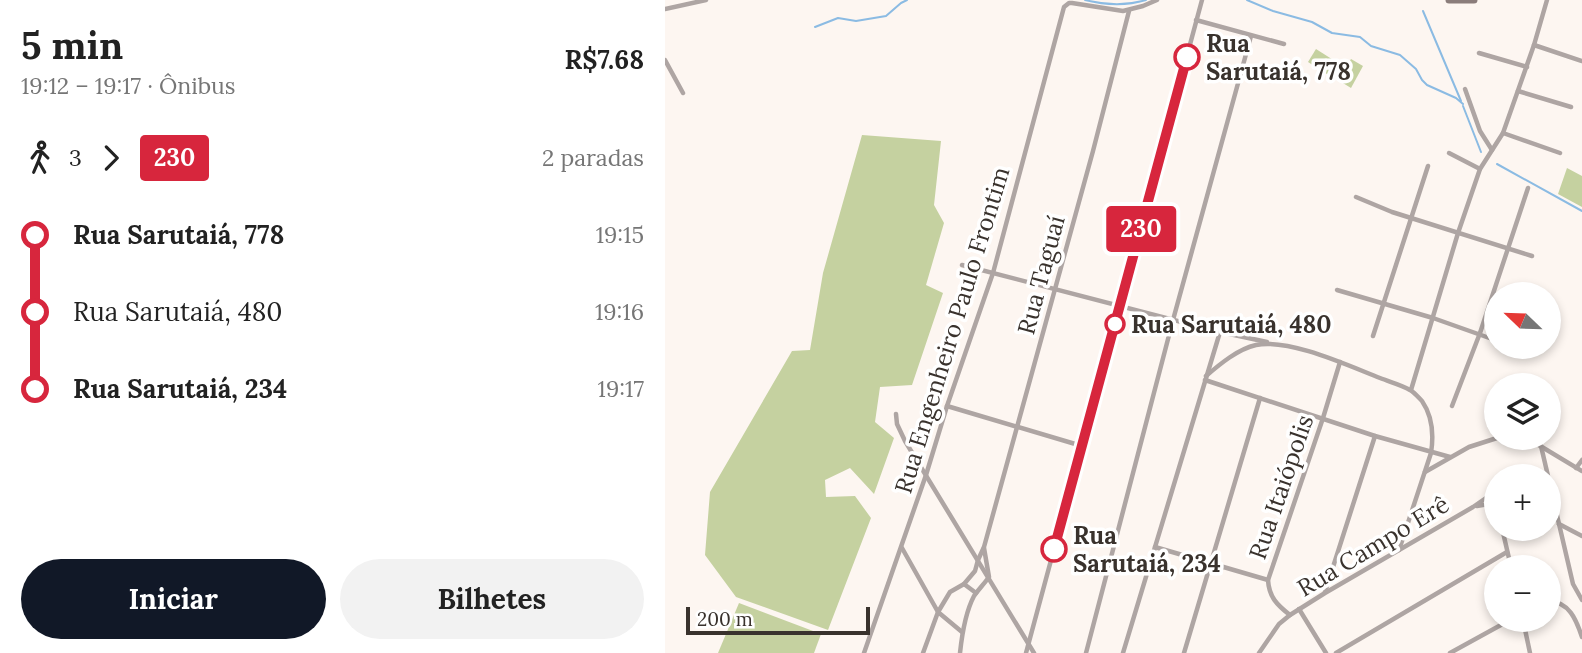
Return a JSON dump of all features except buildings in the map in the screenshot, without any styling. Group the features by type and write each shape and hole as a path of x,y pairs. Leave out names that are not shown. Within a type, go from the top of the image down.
{"main road":[{"path":"1449,0 1474,0"}],"street":[{"path":"665,9 706,0"},
{"path":"1129,10 1157,0"},
{"path":"1026,653 1202,0"},
{"path":"1411,390 1480,169 1503,133 1547,0"},
{"name":"Rua Engenheiro Paulo Frontim","path":"864,653 993,273 1062,13 1066,5 1072,3 1115,11 1129,10"},
{"name":"Rua Taguaí","path":"938,612 950,592 964,584 975,571 984,547 1129,10"},
{"path":"1196,20 1284,44"},
{"path":"1086,653 1251,36"},
{"path":"1534,45 1582,61"},
{"path":"1479,53 1527,67"},
{"path":"665,60 683,93"},
{"path":"1465,89 1480,131 1492,150"},
{"path":"1518,91 1571,107"},
{"path":"1503,133 1560,153"},
{"path":"1449,153 1480,169"},
{"path":"1373,336 1428,166"},
{"path":"1452,406 1480,333 1528,188"},
{"path":"1356,197 1411,219 1532,256"},
{"path":"962,265 1220,332 1275,343 1340,362 1411,390 1421,401 1431,421 1433,442 1399,550"},
{"path":"1337,290 1484,335"},
{"path":"1123,653 1220,332"},
{"path":"1205,378 1227,359 1248,348 1275,343"},
{"name":"Rua Itaiópolis","path":"1290,615 1274,601 1268,580 1324,418 1340,362"},
{"path":"1205,378 1375,436 1450,457"},
{"path":"1184,653 1260,398"},
{"path":"947,407 1081,446"},
{"path":"896,414 897,424 905,441 1034,653"},
{"path":"1325,593 1375,436"},
{"path":"1424,473 1484,441"},
{"path":"1548,450 1579,469 1582,460"},
{"name":"Rua Campo Erê","path":"1259,653 1279,624 1290,615 1484,499"},
{"name":"Rua Campo Erê","path":"1473,507 1484,507"},
{"path":"1561,525 1582,536"},
{"path":"1561,533 1573,584 1582,600"},
{"path":"1506,541 1508,555"},
{"path":"901,547 938,612 962,632"},
{"name":"Rua Taguaí","path":"984,547 989,577"},
{"path":"1155,547 1268,580"},
{"path":"1336,653 1507,552"},
{"path":"960,653 962,632 976,593 989,577"},
{"path":"964,584 976,593"},
{"path":"1561,604 1570,610 1576,619 1582,636"},
{"path":"1299,609 1326,653"},
{"path":"923,653 938,612"},
{"path":"1450,653 1488,632"},
{"path":"1526,632 1530,653"}],"green space":[{"path":"1316,49 1338,63 1330,76 1308,62"},
{"path":"1351,59 1363,66 1351,88 1338,80"},
{"path":"862,135 941,141 934,205 944,223 926,285 943,293 912,385 880,387 875,422 894,438 874,494 850,468 825,480 826,497 855,496 871,518 828,630 736,597 705,555 710,492 792,351 810,350 823,273"},
{"path":"1567,168 1582,176 1582,207 1558,194"},
{"path":"739,603 821,634 814,653 718,653"}],"waterway":[{"path":"815,27 838,18 856,21 886,16 907,0"},
{"path":"1085,0 1115,4 1146,0"},
{"path":"1247,0 1312,22 1332,33 1360,37 1371,46 1400,55 1416,69 1427,85 1463,104"},
{"path":"1423,11 1461,101"},
{"path":"1463,106 1481,152"},
{"path":"1497,164 1582,211"}],"bus line":[{"name":"230","path":"1054,549 1187,57"}],"place":[{"name":"Rua Sarutaiá, 778","path":"1187,57"},
{"name":"Rua Sarutaiá, 480","path":"1115,324"},
{"name":"Rua Sarutaiá, 234","path":"1054,549"}]}
